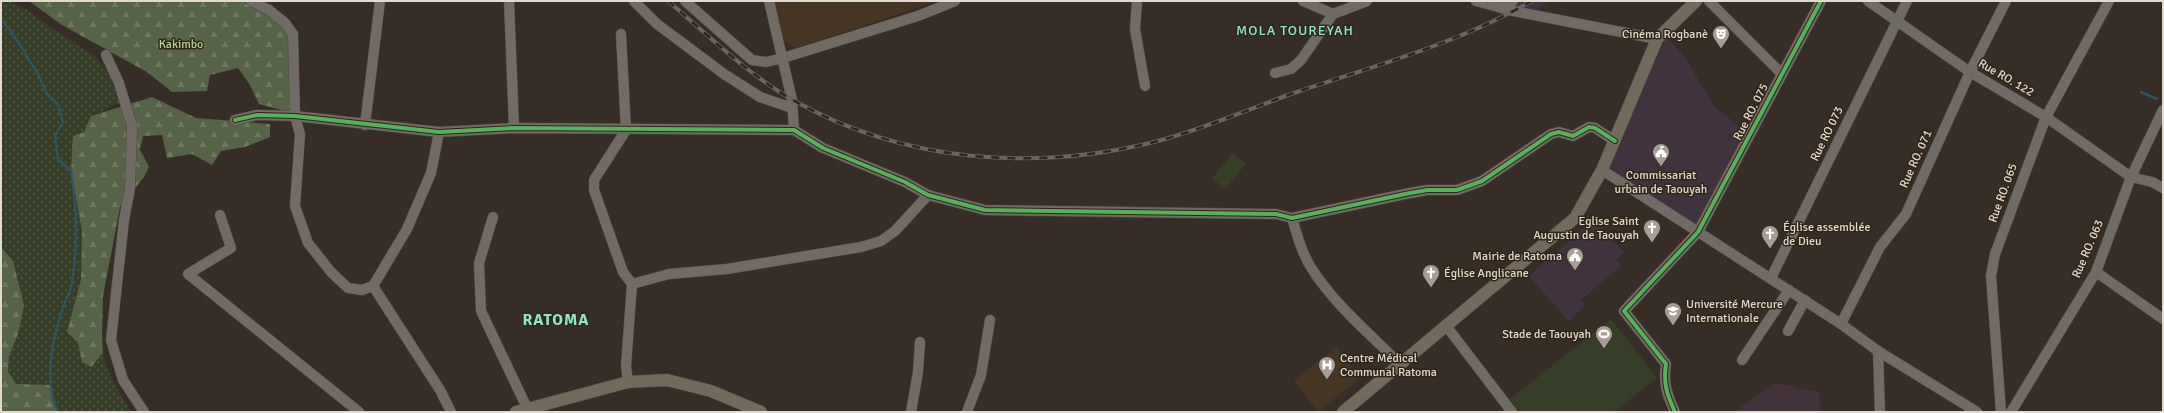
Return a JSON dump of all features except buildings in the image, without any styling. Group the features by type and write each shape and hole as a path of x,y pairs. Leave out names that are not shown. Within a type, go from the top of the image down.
{"main road":[{"path":"1344,412 1400,364 1447,327 1574,218 1602,170 1657,39 1696,1"},
{"path":"522,410 628,382 667,380 711,391 761,412"}],"street":[{"path":"250,1 269,10 285,23 294,34 295,116 300,134 295,206 308,243 331,272 348,288 362,290 372,286 407,229 431,173 439,132"},
{"path":"365,125 380,1"},
{"path":"509,1 514,128"},
{"path":"634,1 657,24 724,74 760,97 792,108"},
{"path":"684,1 752,60 766,62 918,16 955,1"},
{"path":"770,1 783,58 792,108 794,130"},
{"path":"1138,1 1135,29 1145,86"},
{"path":"1302,1 1333,14"},
{"path":"1275,72 1291,69 1301,60 1333,14 1367,1"},
{"path":"1476,1 1501,8 1657,39"},
{"path":"1501,8 1513,1"},
{"path":"1709,1 1782,74"},
{"name":"Rue RO. 075","path":"1675,412 1667,396 1663,379 1666,364 1624,311 1698,232 1821,1"},
{"name":"Rue RO. 122","path":"1868,1 1896,22 1970,72 2046,117 2131,177"},
{"name":"Rue RO 073","path":"1771,278 1907,1"},
{"name":"Rue RO. 071","path":"1841,324 1880,247 1906,214 1970,72 2006,1"},
{"name":"Rue RO. 065","path":"2000,412 1991,276 1995,254 2046,117 2109,1"},
{"path":"621,34 626,130 594,180 594,190 623,272 632,284 626,366 628,382"},
{"path":"106,55 119,82 132,126 130,188 124,220 111,340 123,380 144,412"},
{"name":"Rue RO. 063","path":"2011,412 2096,272 2131,177 2163,110"},
{"path":"235,120 257,115 295,116 365,125 439,132 514,128 794,130 822,148 905,182 928,195 985,210 1269,214 1292,218 1427,190 1457,190 1482,181 1552,134 1559,132 1573,136 1589,128 1595,128 1614,141"},
{"path":"1602,170 1805,300 1878,351 1977,412"},
{"path":"2131,177 2152,182 2163,188"},
{"path":"632,284 669,274 728,269 861,247 881,241 895,231 928,195"},
{"path":"220,215 231,248 188,274 359,412"},
{"path":"493,216 479,263 482,310 522,410"},
{"path":"1292,218 1300,245 1312,269 1346,312 1400,364"},
{"path":"2096,272 2163,319"},
{"path":"372,286 440,390 451,412"},
{"path":"1742,360 1789,290"},
{"path":"1788,331 1805,300"},
{"path":"967,412 981,375 990,320"},
{"path":"1447,327 1508,410"},
{"path":"911,412 918,372 920,342"},
{"path":"1878,351 1880,412"}],"shaded area":[{"path":"773,1 937,1 796,48 782,40"},
{"path":"1505,1 1550,1 1535,11 1501,4"},
{"path":"1666,36 1685,58 1715,107 1746,133 1698,228 1630,184 1611,169 1614,149 1658,42"},
{"name":"Mairie de Ratoma","path":"1593,220 1624,252 1616,259 1621,266 1581,300 1585,305 1569,321 1529,276"},
{"name":"Centre Médical Communal Ratoma","path":"1336,347 1360,378 1318,412 1294,381"},
{"path":"1775,383 1819,392 1821,412 1734,412"}],"green space":[{"path":"1,1 10,1 27,10 96,57 116,82 121,102 91,116 71,171 82,231 81,279 67,331 78,343 82,362 91,367 103,353 110,376 130,410 129,412 58,412 51,400 46,395 36,389 16,384 8,371 9,357 19,331 24,305 13,261 1,247 1,196 3,188 1,178"},
{"name":"Kakimbo","path":"29,1 242,1 263,11 290,33 293,113 259,104 250,85 238,68 210,75 207,91 172,92 147,72 62,25"},
{"path":"152,97 196,118 270,124 270,137 245,147 221,151 212,165 192,154 167,158 162,135 143,136 140,150 149,167 144,177 120,207 103,296 103,353 91,367 82,362 78,343 67,332 81,279 82,231 71,171 73,136 84,132 91,116"},
{"path":"1233,153 1246,164 1225,189 1212,178"},
{"path":"1,247 13,261 24,305 19,331 9,357 8,371 16,384 51,385 52,400 58,412 1,412"},
{"name":"Stade de Taouyah","path":"1611,319 1657,378 1614,412 1519,412 1510,399"}],"waterway":[{"path":"1,20 11,31 38,74 47,94 58,105 63,122 55,136 58,159 71,171 75,200 76,227 74,268 71,286 55,333 50,373 53,400 58,412"},
{"path":"2141,92 2157,99"}],"railway":[{"path":"668,1 728,54 776,90 836,121 880,137 925,149 971,156 1018,158 1065,157 1112,151 1175,136 1291,94 1443,43 1490,23 1532,1"}],"cycle path":[{"path":"1675,412 1666,389 1666,364 1624,311 1698,232 1821,1"},
{"path":"235,120 257,115 295,116 439,132 514,128 794,130 823,148 905,182 928,195 985,210 1276,214 1292,218 1427,190 1457,190 1482,181 1551,134 1559,132 1573,136 1589,127 1595,128 1615,141"}],"place":[{"name":"Cinéma Rogbanè","path":"1721,49"},
{"name":"Commissariat urbain de Taouyah","path":"1661,167"},
{"name":"Eglise Saint Augustin de Taouyah","path":"1652,243"},
{"name":"Église assemblée de Dieu","path":"1770,249"},
{"name":"Mairie de Ratoma","path":"1575,271"},
{"name":"Église Anglicane","path":"1431,288"},
{"name":"Université Mercure Internationale","path":"1673,326"},
{"name":"Stade de Taouyah","path":"1604,349"},
{"name":"Centre Médical Communal Ratoma","path":"1327,380"}],"district":[{"name":"MOLA TOUREYAH","path":"1295,30"},
{"name":"RATOMA","path":"556,320"}]}
